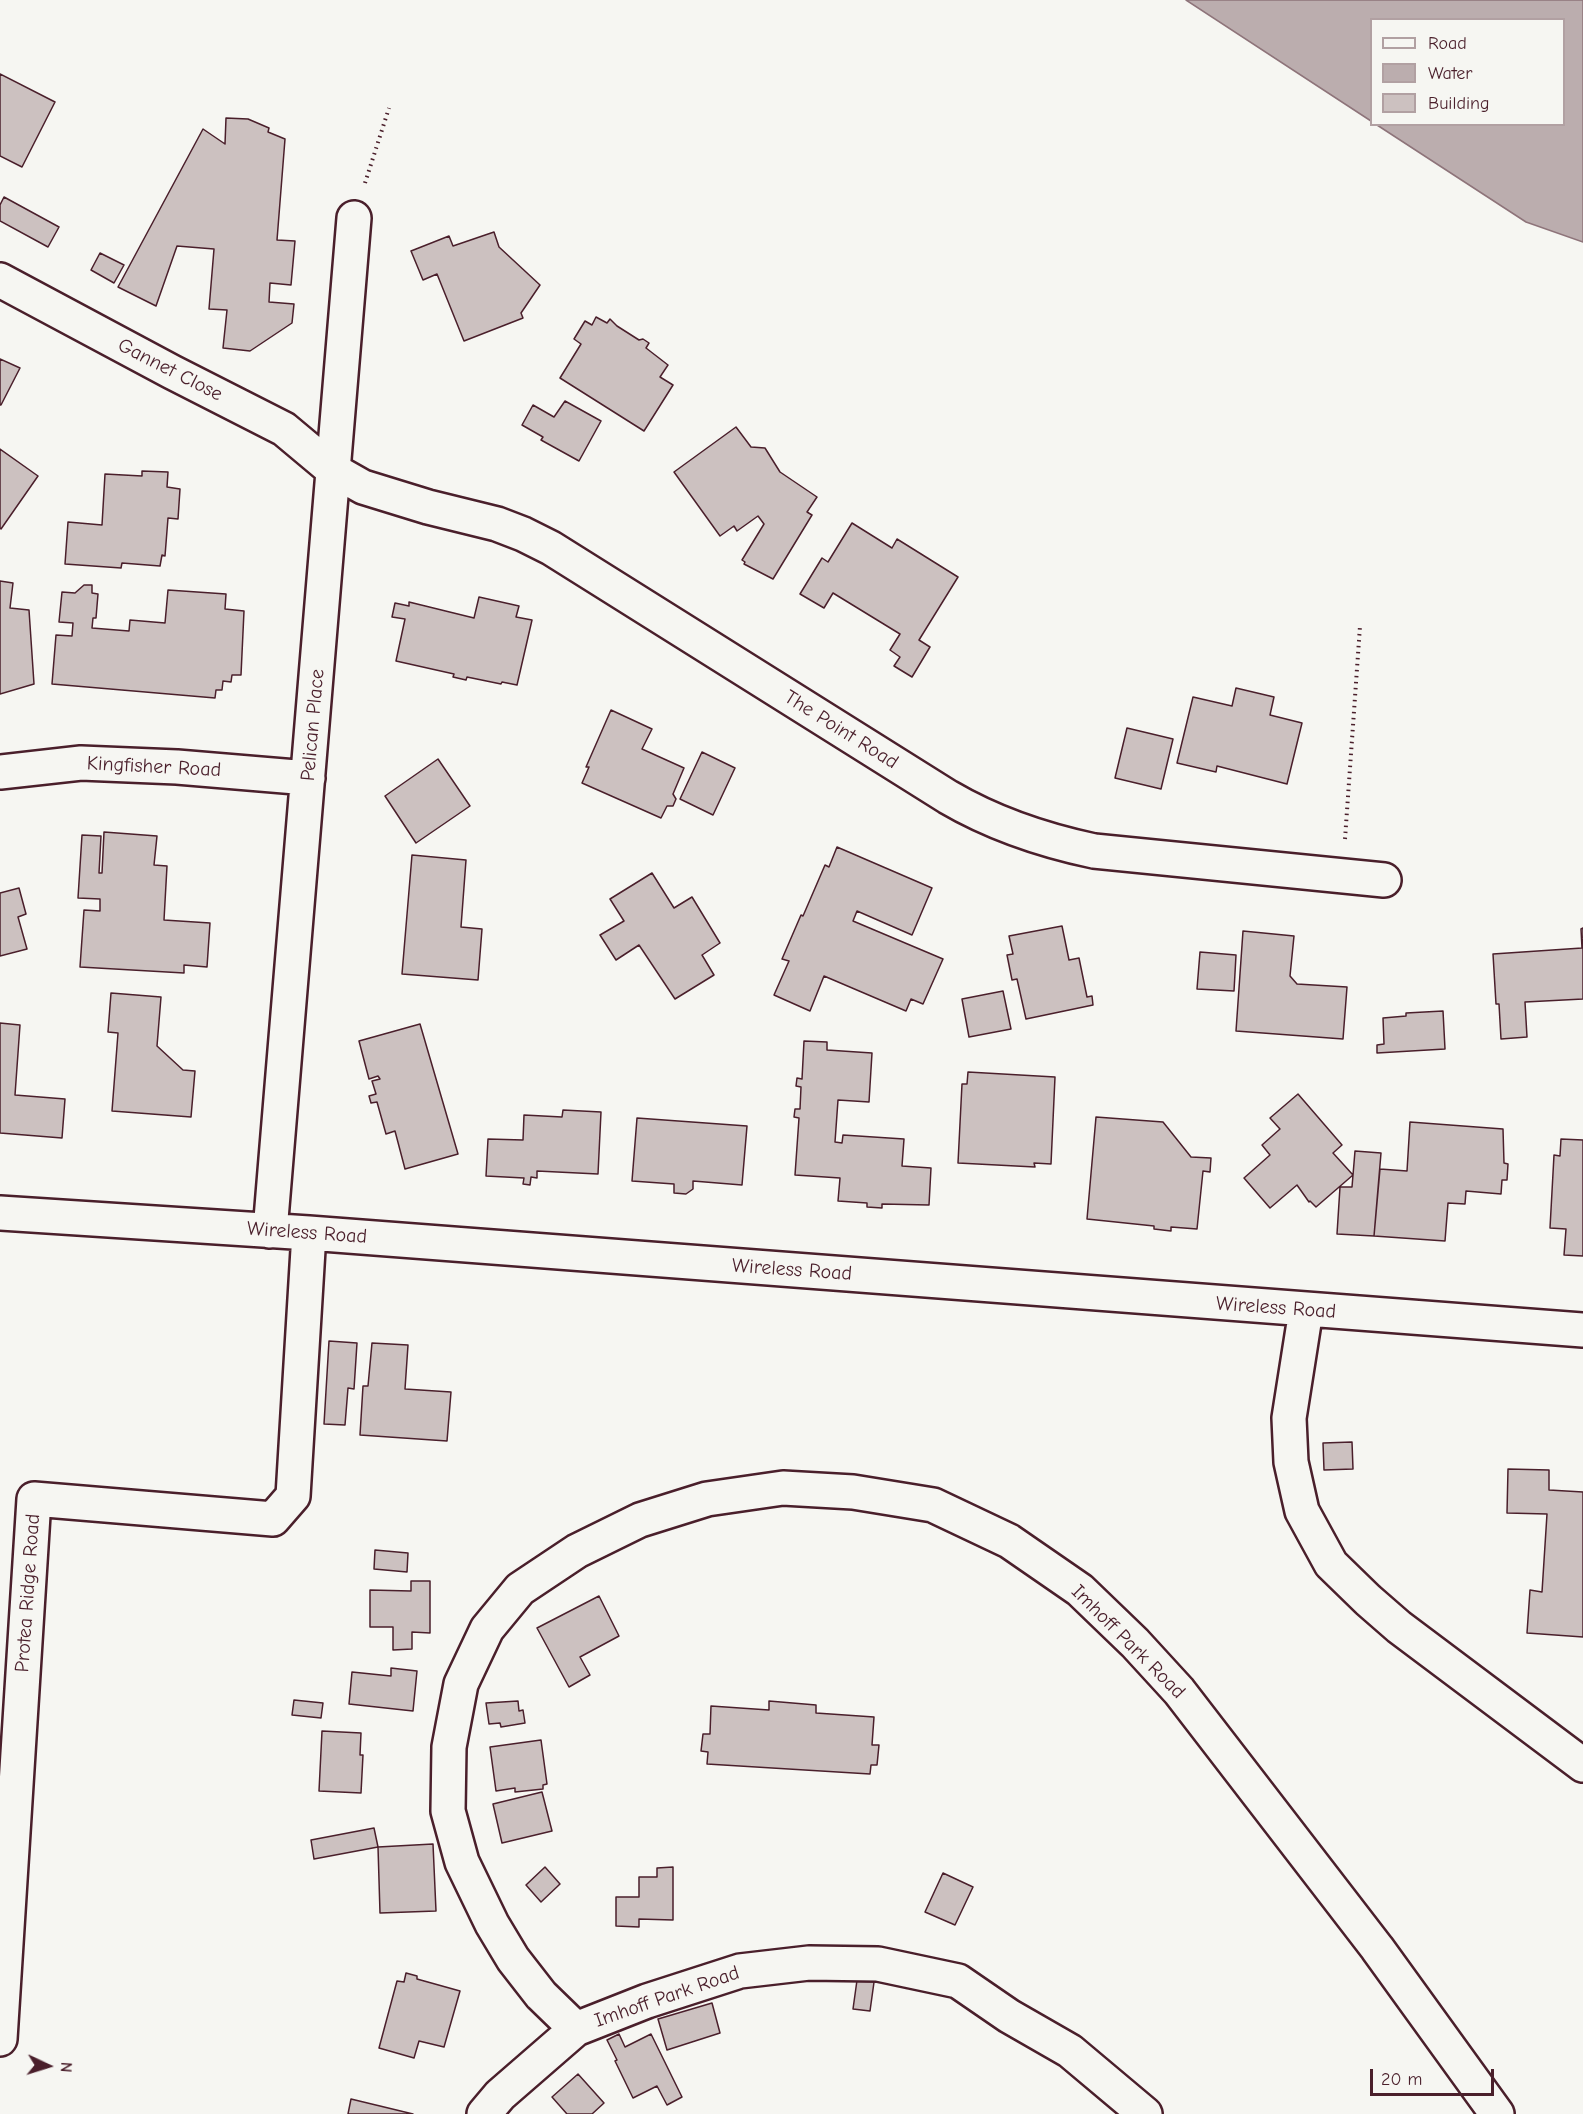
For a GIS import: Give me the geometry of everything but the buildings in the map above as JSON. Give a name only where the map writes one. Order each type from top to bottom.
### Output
[{"type":"street","name":"Pelican Place","points":[[270,1231],[354,219]]},
{"type":"street","name":"Gannet Close","points":[[0,280],[284,429],[333,470]]},
{"type":"street","name":"The Point Road","points":[[333,470],[363,487],[419,505],[497,524],[550,548],[948,797],[1000,824],[1059,844],[1094,851],[1384,880]]},
{"type":"street","name":"Kingfisher Road","points":[[0,772],[81,762],[308,778]]},
{"type":"street","name":"Wireless Road","points":[[0,1213],[309,1233],[1583,1330]]},
{"type":"street","name":"Protea Ridge Road","points":[[0,2039],[34,1499],[273,1519],[293,1496],[309,1233]]},
{"type":"street","points":[[1306,1310],[1289,1418],[1291,1462],[1302,1511],[1331,1564],[1399,1627],[1583,1765]]},
{"type":"street","name":"Imhoff Park Road","points":[[576,2029],[542,1995],[513,1959],[492,1924],[462,1862],[448,1811],[449,1747],[461,1684],[487,1629],[520,1589],[578,1551],[640,1520],[707,1499],[783,1488],[853,1491],[933,1505],[1009,1540],[1080,1590],[1135,1643],[1179,1691],[1377,1948],[1497,2114]]},
{"type":"street","name":"Imhoff Park Road","points":[[484,2114],[500,2095],[576,2029],[646,2001],[740,1971],[808,1963],[879,1964],[958,1981],[1009,2016],[1070,2051],[1145,2114]]},
{"type":"path","points":[[354,219],[388,108]]},
{"type":"path","points":[[1343,876],[1360,626]]},
{"type":"water","points":[[1186,0],[1583,0],[1583,242],[1526,222],[1379,126],[1565,126],[1565,18],[1370,18],[1370,120]]}]
